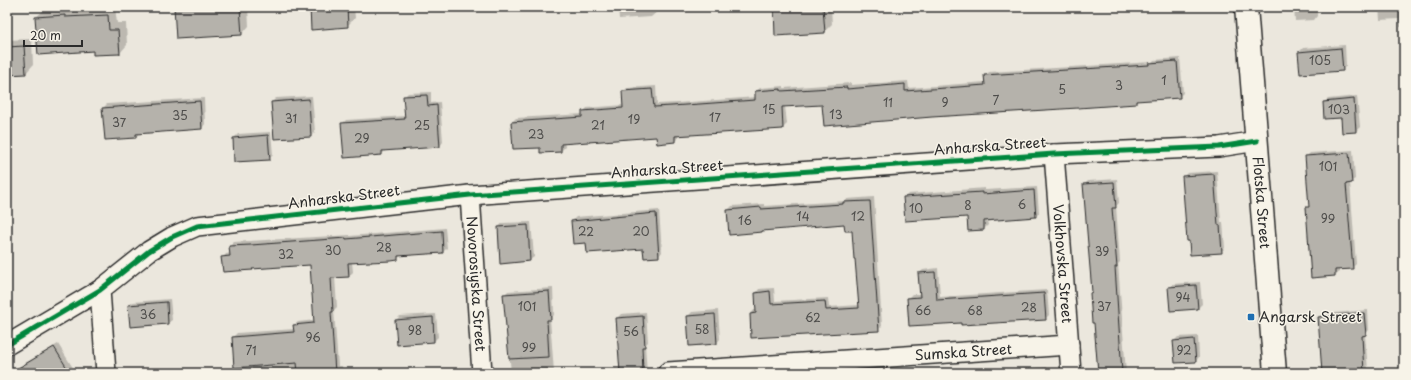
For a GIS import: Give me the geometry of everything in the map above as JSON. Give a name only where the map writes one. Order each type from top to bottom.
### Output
[{"type":"street","name":"Flotska Street","points":[[1246,7],[1275,373]]},
{"type":"street","name":"Anharska Street","points":[[7,345],[100,290],[149,251],[172,237],[197,226],[470,195],[1054,154],[1219,147],[1257,141]]},
{"type":"street","name":"Volkhovska Street","points":[[1054,154],[1071,373]]},
{"type":"street","name":"Novorosiyska Street","points":[[470,195],[482,373]]},
{"type":"street","points":[[100,290],[106,373]]},
{"type":"street","name":"Sumska Street","points":[[668,373],[867,366],[1069,345]]},
{"type":"building","points":[[174,7],[240,7],[242,35],[176,39]]},
{"type":"building","points":[[310,7],[347,7],[348,27],[311,30]]},
{"type":"building","points":[[774,7],[823,7],[825,33],[775,36]]},
{"type":"building","points":[[65,15],[65,17],[108,15],[109,30],[118,30],[120,54],[93,55],[93,51],[38,55],[35,17]]},
{"type":"building","points":[[24,46],[26,74],[7,75],[7,47]]},
{"type":"building","points":[[1341,48],[1343,71],[1300,74],[1298,52]]},
{"type":"building","points":[[1177,61],[1180,98],[1136,101],[1136,104],[932,117],[824,126],[822,105],[782,107],[783,129],[675,136],[675,142],[657,144],[656,137],[561,144],[561,152],[540,153],[540,148],[513,149],[511,122],[582,117],[582,111],[623,108],[622,91],[652,89],[654,107],[755,100],[755,91],[847,87],[847,89],[905,84],[905,91],[985,85],[984,75],[1149,65],[1149,63]]},
{"type":"building","points":[[427,95],[428,106],[437,105],[440,147],[382,151],[382,155],[344,158],[341,123],[405,119],[403,96]]},
{"type":"building","points":[[309,99],[311,137],[274,139],[271,102]]},
{"type":"building","points":[[1354,99],[1356,132],[1342,133],[1341,118],[1324,119],[1323,102]]},
{"type":"building","points":[[200,101],[202,129],[136,134],[136,138],[105,140],[102,108]]},
{"type":"building","points":[[268,135],[270,160],[234,162],[233,138]]},
{"type":"building","points":[[1349,153],[1352,183],[1346,184],[1353,269],[1335,270],[1335,276],[1311,278],[1306,207],[1309,207],[1305,156]]},
{"type":"building","points":[[1214,174],[1222,253],[1190,255],[1189,241],[1187,241],[1182,176]]},
{"type":"building","points":[[1114,182],[1116,208],[1112,208],[1117,267],[1115,267],[1122,373],[1098,373],[1094,323],[1092,323],[1090,293],[1092,292],[1083,184]]},
{"type":"building","points":[[1034,190],[1036,217],[984,221],[984,230],[968,231],[967,217],[905,221],[903,197],[982,192],[982,194]]},
{"type":"building","points":[[870,201],[879,331],[751,338],[750,314],[756,313],[755,293],[770,291],[771,304],[825,301],[826,310],[859,308],[852,231],[845,231],[844,224],[729,235],[727,210],[761,207],[761,209],[843,204],[843,202]]},
{"type":"building","points":[[656,213],[659,257],[644,258],[643,249],[587,253],[586,243],[573,244],[571,221]]},
{"type":"building","points":[[528,225],[530,261],[500,264],[498,227]]},
{"type":"building","points":[[442,231],[443,253],[398,256],[398,260],[391,261],[348,263],[349,277],[331,278],[333,312],[331,312],[335,373],[298,373],[297,363],[234,368],[232,337],[294,332],[293,325],[314,323],[310,265],[223,272],[221,257],[230,256],[229,246],[346,239]]},
{"type":"building","points":[[935,272],[937,300],[1044,293],[1046,320],[961,325],[961,323],[909,326],[907,298],[920,297],[918,273]]},
{"type":"building","points":[[1196,285],[1198,309],[1170,311],[1168,287]]},
{"type":"building","points":[[549,291],[551,320],[547,320],[549,357],[509,359],[503,294]]},
{"type":"building","points":[[167,302],[168,324],[130,327],[128,305]]},
{"type":"building","points":[[1364,313],[1366,335],[1362,336],[1364,373],[1322,373],[1318,317]]},
{"type":"building","points":[[715,314],[717,344],[689,346],[687,316]]},
{"type":"building","points":[[643,316],[645,347],[642,347],[643,373],[620,373],[616,318]]},
{"type":"building","points":[[433,317],[434,342],[397,345],[395,320]]},
{"type":"building","points":[[1194,339],[1196,362],[1175,363],[1173,341]]},
{"type":"building","points":[[54,347],[70,373],[10,373]]},
{"type":"cycle path","points":[[7,345],[100,290],[149,251],[172,237],[197,226],[470,195],[1054,154],[1219,147],[1257,141]]},
{"type":"place","name":"Angarsk Street","points":[[1251,317]]}]
